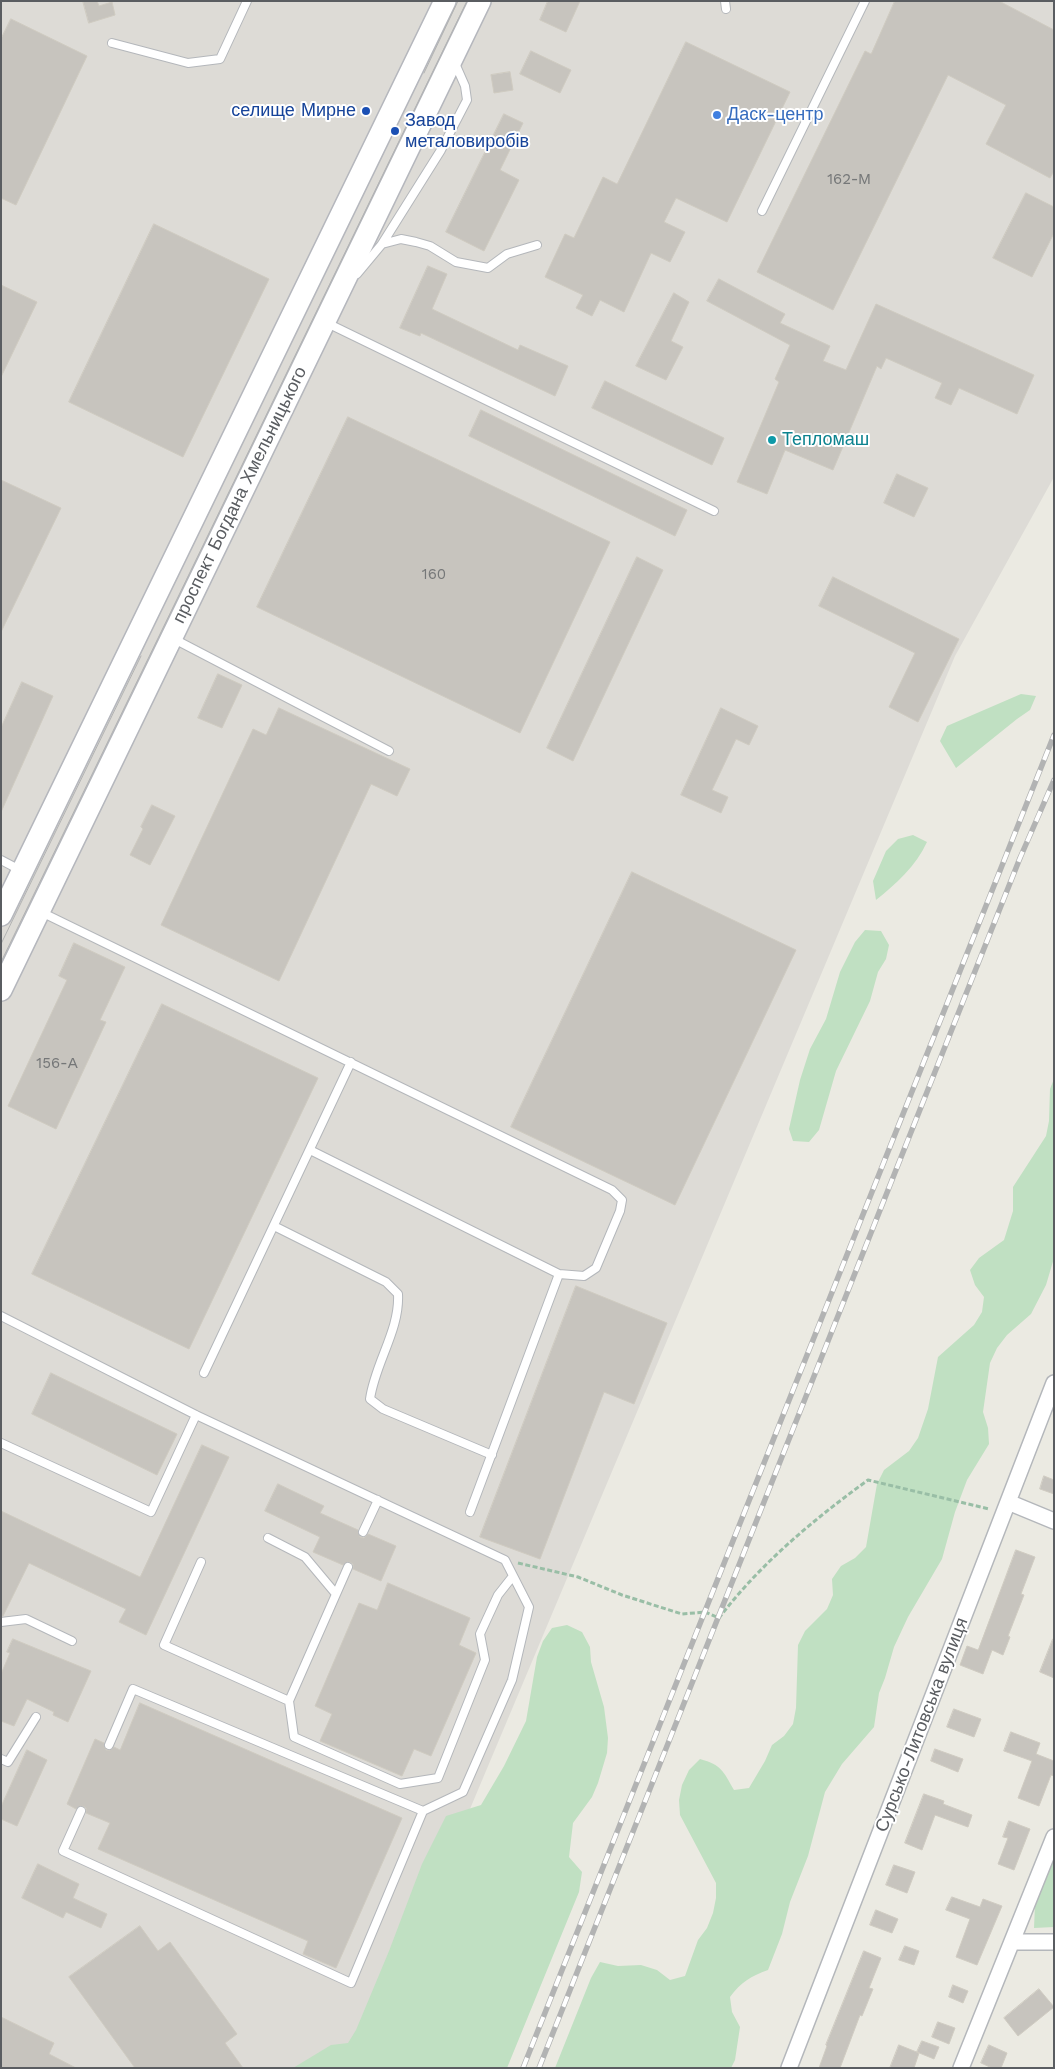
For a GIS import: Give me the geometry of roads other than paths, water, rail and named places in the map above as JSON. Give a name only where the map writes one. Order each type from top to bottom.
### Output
[{"type":"main road","name":"проспект Богдана Хмельницького","points":[[1,915],[445,1]]},
{"type":"main road","name":"проспект Богдана Хмельницького","points":[[1,990],[480,1]]},
{"type":"street","name":"Сурсько-Литовська вулиця","points":[[789,2068],[1054,1383]]},
{"type":"street","points":[[1006,1507],[1054,1521]]},
{"type":"street","points":[[961,2068],[1054,1837]]},
{"type":"street","points":[[1013,1942],[1054,1942]]},
{"type":"lane","points":[[112,43],[188,63],[220,58],[247,1]]},
{"type":"lane","points":[[762,211],[865,1]]},
{"type":"lane","points":[[336,299],[382,244],[441,150],[467,100],[465,86],[453,58]]},
{"type":"lane","points":[[382,244],[401,239],[416,242],[430,246],[456,262],[488,268],[507,254],[538,245]]},
{"type":"lane","points":[[325,322],[714,511]]},
{"type":"lane","points":[[171,638],[389,751]]},
{"type":"lane","points":[[1,860],[22,871]]},
{"type":"lane","points":[[39,911],[612,1190],[622,1200],[620,1211],[596,1268],[584,1276],[558,1274],[310,1150]]},
{"type":"lane","points":[[204,1373],[352,1062]]},
{"type":"lane","points":[[274,1226],[386,1282],[398,1294],[398,1309],[372,1385],[370,1399],[383,1409],[492,1455]]},
{"type":"lane","points":[[470,1512],[558,1274]]},
{"type":"lane","points":[[1,1316],[196,1415],[505,1560],[529,1607],[512,1680],[463,1792],[423,1811],[351,1984],[63,1851],[81,1811]]},
{"type":"lane","points":[[1,1443],[150,1512],[196,1415]]},
{"type":"lane","points":[[364,1532],[378,1500]]},
{"type":"lane","points":[[268,1538],[305,1557],[336,1594]]},
{"type":"lane","points":[[201,1562],[164,1645],[289,1701]]},
{"type":"lane","points":[[348,1567],[289,1701],[294,1737],[400,1784],[438,1778],[485,1660],[480,1634],[498,1595],[513,1576]]},
{"type":"lane","points":[[1,1622],[26,1619],[72,1641]]},
{"type":"lane","points":[[109,1745],[133,1690],[423,1811]]},
{"type":"lane","points":[[1,1759],[8,1762],[36,1716]]},
{"type":"tram line","points":[[424,73],[458,1]]},
{"type":"tram line","points":[[1,962],[467,1]]},
{"type":"tram line","points":[[1,944],[141,656]]},
{"type":"railway","points":[[523,2068],[1054,735]]},
{"type":"railway","points":[[539,2068],[1020,858],[1054,780]]},
{"type":"place","name":"селище Мирне","points":[[366,111]]},
{"type":"place","name":"Даск-центр","points":[[717,115]]},
{"type":"place","name":"Завод металовиробів","points":[[395,131]]},
{"type":"place","name":"Тепломаш","points":[[772,440]]}]
